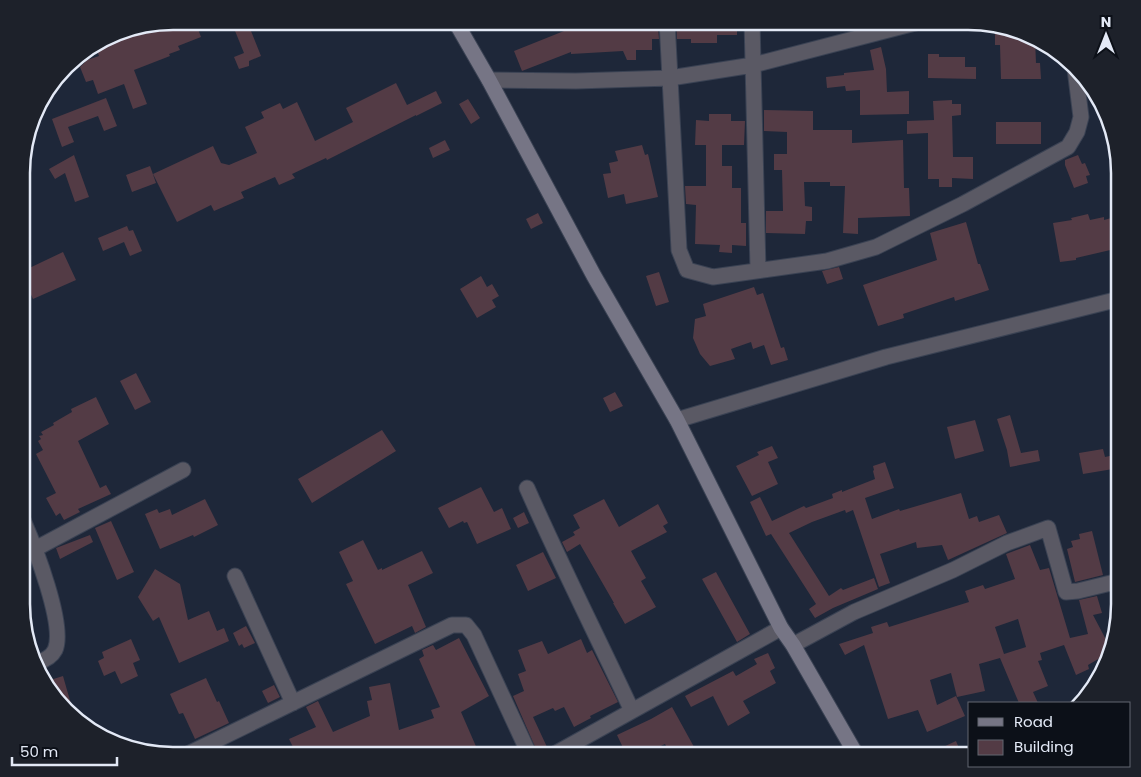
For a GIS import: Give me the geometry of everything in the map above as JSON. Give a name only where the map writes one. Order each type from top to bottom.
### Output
[{"type":"street","points":[[460,30],[594,276],[677,420],[780,628],[793,645],[852,747]]},
{"type":"street","points":[[667,30],[677,179],[679,250],[687,270],[713,277],[827,261],[876,247],[963,204],[1068,147],[1078,132],[1081,116],[1076,81]]},
{"type":"street","points":[[752,30],[758,270]]},
{"type":"street","points":[[489,80],[576,81],[670,78],[753,65],[888,30]]},
{"type":"street","points":[[677,420],[886,357],[1111,301]]},
{"type":"street","points":[[35,549],[183,470]]},
{"type":"street","points":[[527,488],[556,554],[632,711]]},
{"type":"street","points":[[793,645],[854,612],[953,570],[1007,543],[1048,528],[1066,592],[1111,583]]},
{"type":"street","points":[[30,538],[49,591],[58,636],[54,651],[46,660],[42,661]]},
{"type":"street","points":[[235,576],[293,702]]},
{"type":"street","points":[[204,747],[452,625],[466,625],[474,635],[526,747]]},
{"type":"street","points":[[567,747],[780,628]]},
{"type":"building","points":[[198,30],[201,37],[178,46],[180,50],[169,54],[170,56],[134,70],[147,104],[133,109],[124,84],[98,94],[93,80],[86,82],[80,67],[87,60],[99,56],[97,52],[110,45],[136,35],[155,31]]},
{"type":"building","points":[[235,30],[251,30],[261,56],[249,61],[249,66],[239,69],[234,57],[244,53]]},
{"type":"building","points":[[658,30],[659,39],[652,39],[652,50],[636,50],[636,60],[627,60],[623,51],[571,54],[571,52],[522,71],[514,51],[564,31]]},
{"type":"building","points":[[676,30],[737,30],[737,35],[717,35],[717,43],[691,43],[691,39],[677,39]]},
{"type":"building","points":[[995,33],[1035,47],[1036,63],[1040,63],[1041,79],[1001,79],[1000,45],[995,45]]},
{"type":"building","points":[[881,47],[886,69],[887,92],[909,91],[909,114],[860,115],[860,90],[846,91],[845,86],[827,88],[826,77],[874,70],[870,50]]},
{"type":"building","points":[[928,54],[939,54],[939,57],[965,57],[965,67],[976,67],[976,79],[928,78]]},
{"type":"building","points":[[396,83],[407,105],[436,91],[442,103],[327,160],[326,158],[292,174],[295,178],[279,185],[275,177],[241,192],[244,198],[214,211],[211,205],[177,222],[153,174],[213,146],[221,163],[229,165],[257,153],[245,127],[264,118],[261,112],[280,103],[283,109],[297,102],[315,141],[353,122],[346,108]]},
{"type":"building","points":[[106,98],[117,126],[104,131],[98,116],[68,127],[74,142],[62,147],[52,119]]},
{"type":"building","points":[[468,99],[480,118],[471,124],[459,104]]},
{"type":"building","points":[[952,100],[952,104],[961,104],[961,115],[952,116],[953,157],[973,157],[973,179],[952,178],[952,187],[939,187],[939,179],[928,179],[928,133],[907,134],[907,121],[934,120],[933,101]]},
{"type":"building","points":[[764,110],[813,111],[813,130],[852,130],[852,143],[903,140],[904,188],[909,188],[910,216],[858,218],[858,234],[843,233],[845,186],[830,186],[830,182],[804,182],[805,206],[812,207],[812,221],[806,221],[805,234],[766,233],[766,211],[783,211],[782,170],[774,170],[774,154],[787,154],[787,132],[764,131]]},
{"type":"building","points":[[709,114],[731,114],[731,121],[745,121],[744,145],[722,145],[722,166],[732,166],[732,188],[741,188],[741,223],[746,223],[746,246],[732,245],[732,253],[719,252],[720,245],[695,244],[696,205],[686,204],[685,186],[706,186],[706,145],[695,145],[696,120],[709,121]]},
{"type":"building","points":[[996,122],[1041,122],[1041,144],[996,144]]},
{"type":"building","points":[[445,140],[450,150],[433,158],[429,148]]},
{"type":"building","points":[[642,145],[645,155],[648,154],[658,197],[626,204],[624,194],[608,198],[603,174],[611,173],[609,163],[618,161],[615,151]]},
{"type":"building","points":[[74,155],[89,197],[75,202],[65,173],[55,179],[49,169]]},
{"type":"building","points":[[1078,155],[1082,164],[1085,163],[1090,175],[1086,176],[1088,183],[1074,188],[1065,165],[1065,160]]},
{"type":"building","points":[[150,166],[156,183],[132,192],[126,175]]},
{"type":"building","points":[[538,213],[543,223],[531,229],[526,219]]},
{"type":"building","points":[[1088,214],[1090,220],[1104,217],[1104,220],[1111,218],[1111,250],[1076,258],[1076,260],[1060,262],[1053,223],[1072,220],[1071,218]]},
{"type":"building","points":[[966,222],[978,264],[980,264],[989,290],[955,301],[954,297],[903,314],[904,318],[878,326],[863,285],[937,260],[930,233]]},
{"type":"building","points":[[127,226],[129,231],[133,230],[142,251],[130,256],[124,242],[103,251],[98,238]]},
{"type":"building","points":[[63,252],[76,280],[33,299],[30,292],[30,268]]},
{"type":"building","points":[[839,267],[843,279],[827,284],[822,271]]},
{"type":"building","points":[[659,272],[669,302],[656,306],[646,276]]},
{"type":"building","points":[[481,276],[487,287],[492,284],[499,296],[492,300],[496,307],[477,318],[460,289]]},
{"type":"building","points":[[754,287],[757,295],[763,293],[781,348],[784,347],[788,360],[771,365],[764,345],[753,349],[751,342],[731,349],[735,359],[710,366],[700,354],[693,338],[695,319],[706,316],[703,304]]},
{"type":"building","points":[[136,373],[151,402],[135,410],[120,381]]},
{"type":"building","points":[[615,392],[623,406],[610,412],[603,398]]},
{"type":"building","points":[[96,397],[109,424],[78,441],[100,488],[106,485],[111,494],[78,509],[80,512],[64,520],[60,513],[56,516],[46,498],[56,493],[36,454],[43,450],[38,441],[41,439],[39,436],[43,435],[41,432],[54,425],[53,423],[72,412],[71,409]]},
{"type":"building","points":[[1010,415],[1021,453],[1038,450],[1040,461],[1010,467],[1007,450],[997,419]]},
{"type":"building","points":[[975,420],[984,451],[955,459],[947,427]]},
{"type":"building","points":[[382,430],[396,451],[312,503],[298,479]]},
{"type":"building","points":[[772,446],[778,458],[768,462],[778,484],[752,496],[736,466],[759,455],[757,452]]},
{"type":"building","points":[[1103,449],[1105,457],[1111,456],[1111,469],[1083,474],[1079,453]]},
{"type":"building","points":[[885,462],[894,488],[865,498],[872,519],[899,509],[900,511],[961,493],[969,519],[977,516],[979,522],[999,515],[1007,533],[948,560],[942,545],[917,548],[916,542],[880,554],[890,583],[879,587],[853,510],[846,513],[845,510],[812,522],[789,533],[829,596],[841,588],[843,590],[874,578],[878,589],[833,608],[815,618],[809,609],[816,604],[771,534],[766,536],[750,502],[760,497],[772,521],[804,506],[806,508],[833,498],[832,494],[875,479],[873,466]]},
{"type":"building","points":[[481,487],[494,512],[502,508],[511,529],[477,544],[467,522],[464,523],[463,521],[449,528],[438,508]]},
{"type":"building","points":[[205,499],[218,525],[194,537],[193,535],[160,549],[145,514],[157,509],[159,513],[170,509],[172,515]]},
{"type":"building","points":[[604,499],[619,527],[658,504],[668,523],[663,526],[667,532],[631,551],[646,578],[641,581],[656,607],[625,624],[580,544],[567,552],[562,542],[575,535],[573,532],[580,528],[573,515]]},
{"type":"building","points":[[524,512],[529,523],[518,528],[513,518]]},
{"type":"building","points":[[111,521],[134,572],[117,580],[95,528]]},
{"type":"building","points":[[1092,531],[1103,575],[1075,582],[1067,549],[1073,547],[1071,541],[1080,539],[1079,534]]},
{"type":"building","points":[[90,535],[93,542],[60,559],[56,548]]},
{"type":"building","points":[[363,540],[378,570],[382,568],[382,570],[422,551],[433,573],[408,585],[426,627],[415,633],[412,626],[375,644],[346,584],[353,581],[339,552]]},
{"type":"building","points":[[1030,545],[1040,570],[1049,568],[1070,638],[1088,634],[1079,600],[1097,596],[1102,613],[1093,615],[1106,639],[1100,658],[1088,665],[1089,669],[1076,675],[1064,645],[1040,653],[1042,660],[1038,661],[1048,686],[1033,692],[1038,702],[1019,702],[1000,658],[979,664],[985,691],[957,697],[951,673],[930,680],[937,705],[956,696],[965,716],[927,732],[918,710],[888,719],[864,645],[845,655],[839,644],[873,633],[871,627],[887,622],[889,627],[969,602],[965,591],[983,585],[985,589],[1015,579],[1006,554]],"holes":[[[1018,619],[1026,647],[1004,654],[995,627]]]},
{"type":"building","points":[[543,552],[556,578],[528,591],[516,565]]},
{"type":"building","points":[[155,569],[180,584],[188,620],[209,611],[217,631],[224,628],[229,641],[179,663],[159,617],[153,621],[138,597]]},
{"type":"building","points":[[716,572],[750,634],[737,642],[702,579]]},
{"type":"building","points":[[246,626],[255,643],[244,648],[242,644],[239,646],[233,633]]},
{"type":"building","points":[[459,638],[489,696],[461,712],[476,747],[293,747],[289,739],[316,727],[306,707],[318,701],[333,732],[370,716],[367,701],[372,700],[369,687],[390,683],[399,730],[434,718],[431,710],[440,707],[419,659],[424,656],[422,650],[433,645],[436,650]]},
{"type":"building","points":[[131,639],[140,660],[133,663],[138,676],[121,684],[115,671],[104,676],[98,661],[104,658],[102,652]]},
{"type":"building","points":[[581,639],[587,653],[592,650],[618,702],[590,716],[591,718],[574,727],[564,707],[555,711],[553,708],[533,717],[547,747],[535,747],[513,696],[524,691],[518,674],[526,671],[518,650],[542,641],[548,654]]},
{"type":"building","points":[[768,653],[775,668],[770,671],[776,683],[743,701],[750,713],[728,726],[713,696],[691,707],[685,696],[733,671],[736,676],[757,664],[754,659]]},
{"type":"building","points":[[63,676],[71,704],[54,683],[52,680]]},
{"type":"building","points":[[206,678],[229,723],[195,739],[183,713],[179,714],[170,694]]},
{"type":"building","points":[[274,685],[280,697],[268,703],[262,691]]},
{"type":"building","points":[[672,707],[694,747],[666,747],[665,744],[658,747],[623,747],[617,735]]},
{"type":"building","points":[[956,741],[958,747],[943,747]]}]
